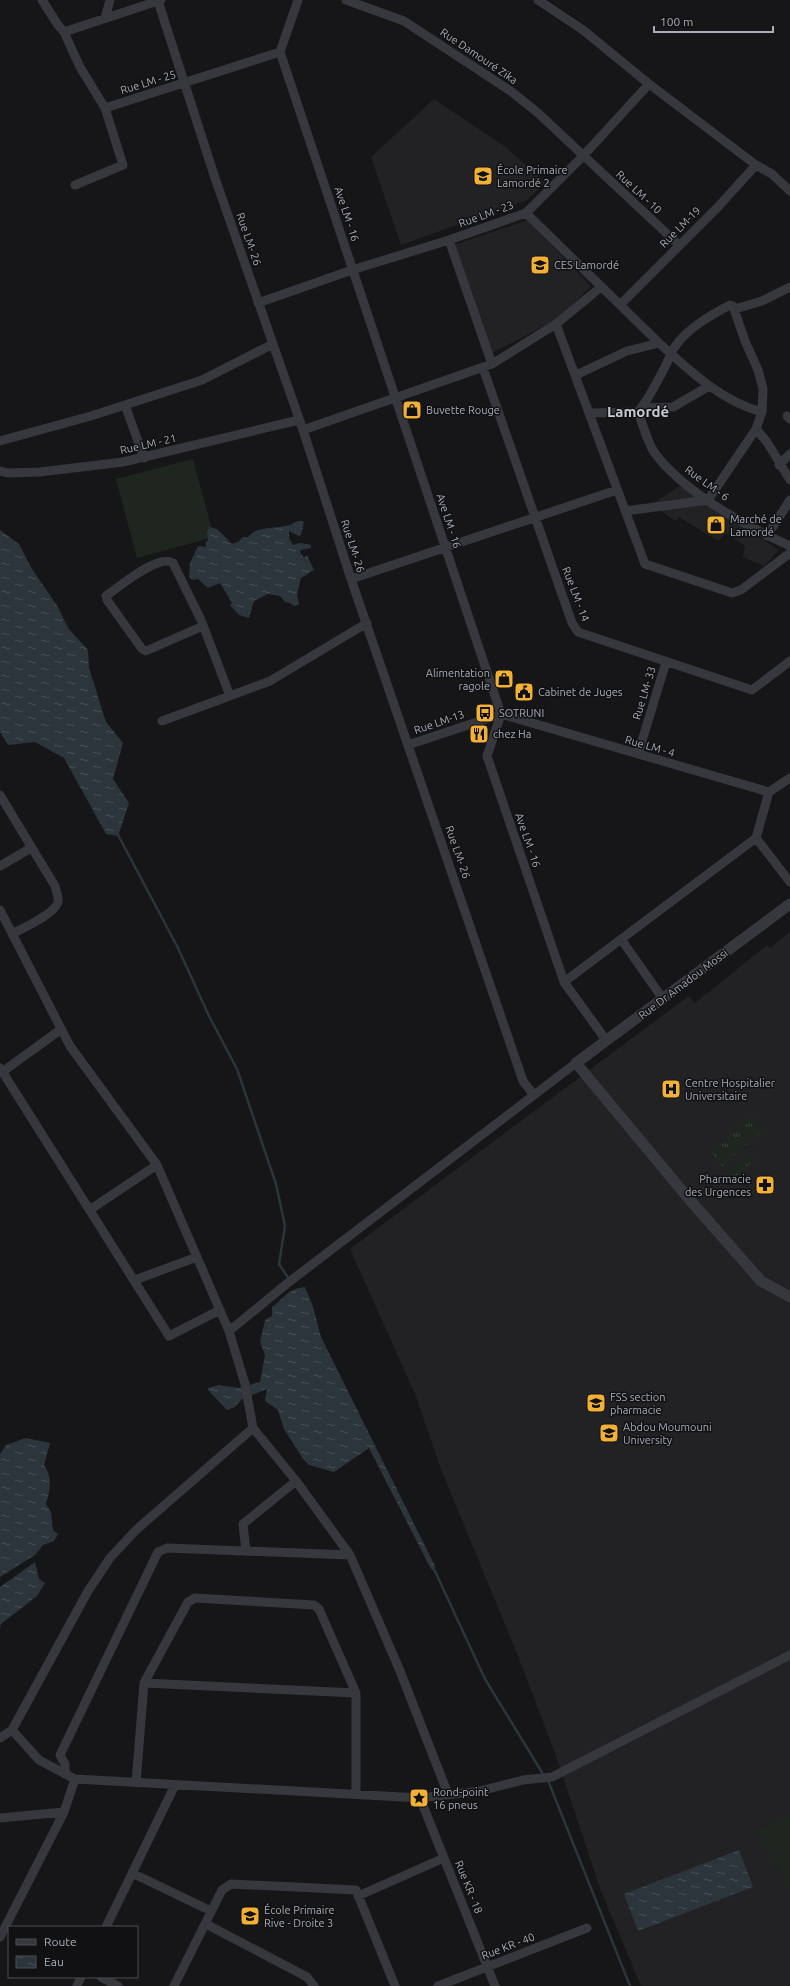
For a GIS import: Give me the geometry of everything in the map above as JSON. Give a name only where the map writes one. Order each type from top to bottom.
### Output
[{"type":"street","points":[[42,0],[64,32],[80,67],[105,108],[123,165],[75,185]]},
{"type":"street","points":[[105,18],[110,0]]},
{"type":"street","points":[[280,52],[298,0]]},
{"type":"street","name":"Rue Damouré Zika","points":[[346,0],[404,21],[468,62],[538,113],[583,156]]},
{"type":"street","points":[[538,0],[584,30],[650,84],[756,165],[772,174],[790,191]]},
{"type":"street","points":[[64,32],[160,1]]},
{"type":"street","name":"Rue LM- 26","points":[[160,1],[184,83],[258,303],[303,430],[351,579],[523,1081],[533,1094]]},
{"type":"street","name":"Rue LM - 25","points":[[105,108],[280,52]]},
{"type":"street","name":"Ave LM - 16","points":[[280,52],[501,714],[487,756],[564,982],[606,1040]]},
{"type":"street","name":"Rue LM - 23","points":[[258,303],[352,270],[449,240],[526,213],[583,156],[650,84]]},
{"type":"street","name":"Rue LM - 10","points":[[583,156],[679,245]]},
{"type":"street","name":"Rue LM-19","points":[[620,305],[756,165]]},
{"type":"street","points":[[526,213],[671,354],[709,386],[741,406],[762,412]]},
{"type":"street","points":[[449,240],[492,364]]},
{"type":"street","points":[[303,430],[396,399],[492,364],[556,324],[602,287]]},
{"type":"street","points":[[735,309],[762,301],[790,287]]},
{"type":"street","points":[[625,511],[708,500],[756,429],[762,412],[763,389],[758,370],[733,306],[730,305],[699,324],[676,345],[639,410]]},
{"type":"street","points":[[556,324],[591,413],[617,490],[645,564],[732,593],[741,590],[790,553]]},
{"type":"street","points":[[576,375],[627,351],[659,343]]},
{"type":"street","points":[[0,441],[125,405],[202,380],[273,344]]},
{"type":"street","name":"Rue LM - 14","points":[[483,368],[572,623],[578,632],[752,690],[790,661]]},
{"type":"street","points":[[591,413],[673,407],[709,386]]},
{"type":"street","points":[[125,405],[144,458]]},
{"type":"street","name":"Rue LM - 6","points":[[639,410],[654,451],[682,481],[708,500],[767,536],[790,546]]},
{"type":"street","name":"Rue LM - 21","points":[[0,471],[8,473],[61,470],[123,462],[299,420]]},
{"type":"street","points":[[756,429],[767,442],[779,465],[790,480]]},
{"type":"street","points":[[779,465],[790,454]]},
{"type":"street","points":[[351,579],[617,490]]},
{"type":"street","points":[[767,536],[790,500]]},
{"type":"street","points":[[203,626],[146,651],[142,649],[107,600],[106,596],[146,568],[169,560],[175,566],[203,626],[230,696]]},
{"type":"street","points":[[162,721],[279,677],[367,623]]},
{"type":"street","name":"Rue LM- 33","points":[[638,754],[666,662]]},
{"type":"street","name":"Rue LM-13","points":[[408,746],[501,714]]},
{"type":"street","name":"Rue LM - 4","points":[[501,714],[769,792]]},
{"type":"street","points":[[564,982],[756,838],[769,792],[790,778]]},
{"type":"street","points":[[0,795],[55,886],[58,902],[56,906],[45,915],[12,934]]},
{"type":"street","points":[[756,838],[790,882]]},
{"type":"street","points":[[0,866],[31,848]]},
{"type":"street","name":"Rue Dr Amadou Mossi","points":[[576,1063],[790,904]]},
{"type":"street","points":[[0,910],[60,1030],[70,1046],[157,1165],[229,1331],[245,1384],[253,1428],[296,1481],[350,1555],[400,1672],[448,1794]]},
{"type":"street","points":[[621,939],[664,999]]},
{"type":"street","points":[[60,1030],[1,1070],[91,1209],[169,1336],[220,1310]]},
{"type":"street","points":[[229,1331],[292,1279],[533,1094],[576,1063],[689,1199],[761,1281],[790,1297]]},
{"type":"street","points":[[91,1209],[157,1165]]},
{"type":"street","points":[[135,1280],[197,1257]]},
{"type":"street","points":[[0,1738],[12,1730],[88,1591],[110,1558],[136,1530],[253,1428]]},
{"type":"street","points":[[246,1551],[243,1524],[296,1481]]},
{"type":"street","points":[[65,1774],[64,1764],[60,1755],[158,1552],[167,1548],[350,1555]]},
{"type":"street","points":[[136,1783],[144,1683],[188,1602],[195,1598],[317,1607],[356,1693],[356,1793]]},
{"type":"street","points":[[12,1730],[39,1760],[75,1779],[356,1793],[420,1798],[480,1791],[534,1778],[552,1777],[790,1655]]},
{"type":"street","points":[[144,1683],[356,1693]]},
{"type":"street","points":[[0,1937],[64,1812],[75,1779]]},
{"type":"street","points":[[106,1926],[175,1785]]},
{"type":"street","name":"Rue KR - 18","points":[[420,1798],[495,1986]]},
{"type":"street","points":[[0,1818],[64,1812]]},
{"type":"street","points":[[358,1896],[444,1858]]},
{"type":"street","points":[[132,1873],[211,1911]]},
{"type":"street","points":[[174,1986],[222,1890],[231,1884],[356,1890],[395,1986]]},
{"type":"street","points":[[206,1924],[307,1977],[314,1986]]},
{"type":"street","name":"Rue KR - 40","points":[[438,1986],[587,1928]]},
{"type":"street","points":[[103,1978],[118,1986]]},
{"type":"shaded area","points":[[434,99],[507,148],[545,183],[527,200],[401,245],[371,157]]},
{"type":"shaded area","points":[[528,220],[591,286],[558,319],[490,354],[451,246]]},
{"type":"shaded area","name":"Marché de Lamordé","points":[[680,486],[779,550],[764,566],[743,557],[745,546],[726,533],[718,541],[679,517],[678,520],[674,520],[659,509],[655,502]]},
{"type":"shaded area","name":"Abdou Moumouni University","points":[[790,932],[790,1986],[641,1986],[601,1891],[556,1756],[516,1651],[442,1472],[415,1394],[350,1249],[689,996],[695,1003],[767,945],[770,948]]},
{"type":"green space","points":[[193,459],[214,537],[137,558],[116,479]]},
{"type":"green space","points":[[751,1116],[763,1131],[724,1164],[724,1168],[711,1152]]},
{"type":"green space","points":[[751,1154],[756,1160],[732,1179],[730,1172]]},
{"type":"green space","points":[[790,1817],[790,1889],[757,1830]]},
{"type":"water","points":[[298,521],[304,521],[301,535],[299,536],[289,531],[289,538],[293,545],[300,543],[311,545],[311,548],[301,550],[300,552],[304,558],[307,555],[314,570],[301,578],[297,595],[299,604],[294,606],[285,602],[280,596],[268,594],[254,601],[249,618],[239,615],[230,605],[232,603],[220,583],[208,588],[198,579],[193,580],[189,577],[190,563],[198,546],[206,547],[206,541],[208,541],[207,532],[209,527],[217,529],[232,544],[238,542],[243,537],[248,537],[258,530],[285,526]]},
{"type":"water","points":[[0,530],[19,544],[32,569],[58,607],[68,628],[88,650],[89,668],[106,722],[123,743],[113,779],[129,803],[118,836],[106,834],[64,758],[35,742],[8,745],[0,732]]},
{"type":"water","points":[[305,1287],[313,1307],[321,1337],[435,1566],[435,1572],[431,1569],[369,1448],[334,1472],[309,1465],[303,1459],[284,1429],[278,1410],[265,1401],[267,1389],[242,1399],[235,1407],[227,1410],[208,1390],[208,1388],[219,1385],[239,1388],[260,1382],[265,1355],[260,1342],[265,1320],[272,1316],[272,1307],[287,1294],[299,1288]]},
{"type":"water","points":[[26,1438],[50,1443],[44,1465],[50,1479],[46,1504],[51,1512],[53,1530],[58,1534],[54,1541],[43,1545],[35,1555],[0,1577],[0,1454],[6,1445]]},
{"type":"water","points":[[35,1562],[39,1579],[45,1583],[37,1596],[1,1624],[0,1629],[0,1587]]},
{"type":"water","points":[[739,1850],[753,1887],[638,1931],[624,1894]]},
{"type":"waterway","points":[[117,833],[178,948],[209,1016],[237,1069],[276,1184],[285,1226],[279,1264],[289,1279]]},
{"type":"waterway","points":[[434,1569],[485,1679],[543,1774]]},
{"type":"waterway","points":[[549,1783],[630,1986]]},
{"type":"place","name":"École Primaire Lamordé 2","points":[[483,176]]},
{"type":"place","name":"CES Lamordé","points":[[540,265]]},
{"type":"place","name":"Buvette Rouge","points":[[412,410]]},
{"type":"place","name":"Marché de Lamordé","points":[[716,525]]},
{"type":"place","name":"Alimentation ragole","points":[[504,679]]},
{"type":"place","name":"Cabinet de Juges","points":[[524,692]]},
{"type":"place","name":"SOTRUNI","points":[[485,713]]},
{"type":"place","name":"chez Ha","points":[[479,734]]},
{"type":"place","name":"Centre Hospitalier Universitaire","points":[[671,1089]]},
{"type":"place","name":"Pharmacie des Urgences","points":[[765,1185]]},
{"type":"place","name":"FSS section pharmacie","points":[[596,1403]]},
{"type":"place","name":"Abdou Moumouni University","points":[[609,1433]]},
{"type":"place","name":"Rond-point 16 pneus","points":[[419,1798]]},
{"type":"place","name":"École Primaire Rive - Droite 3","points":[[250,1916]]},
{"type":"district","name":"Lamordé","points":[[638,412]]}]
